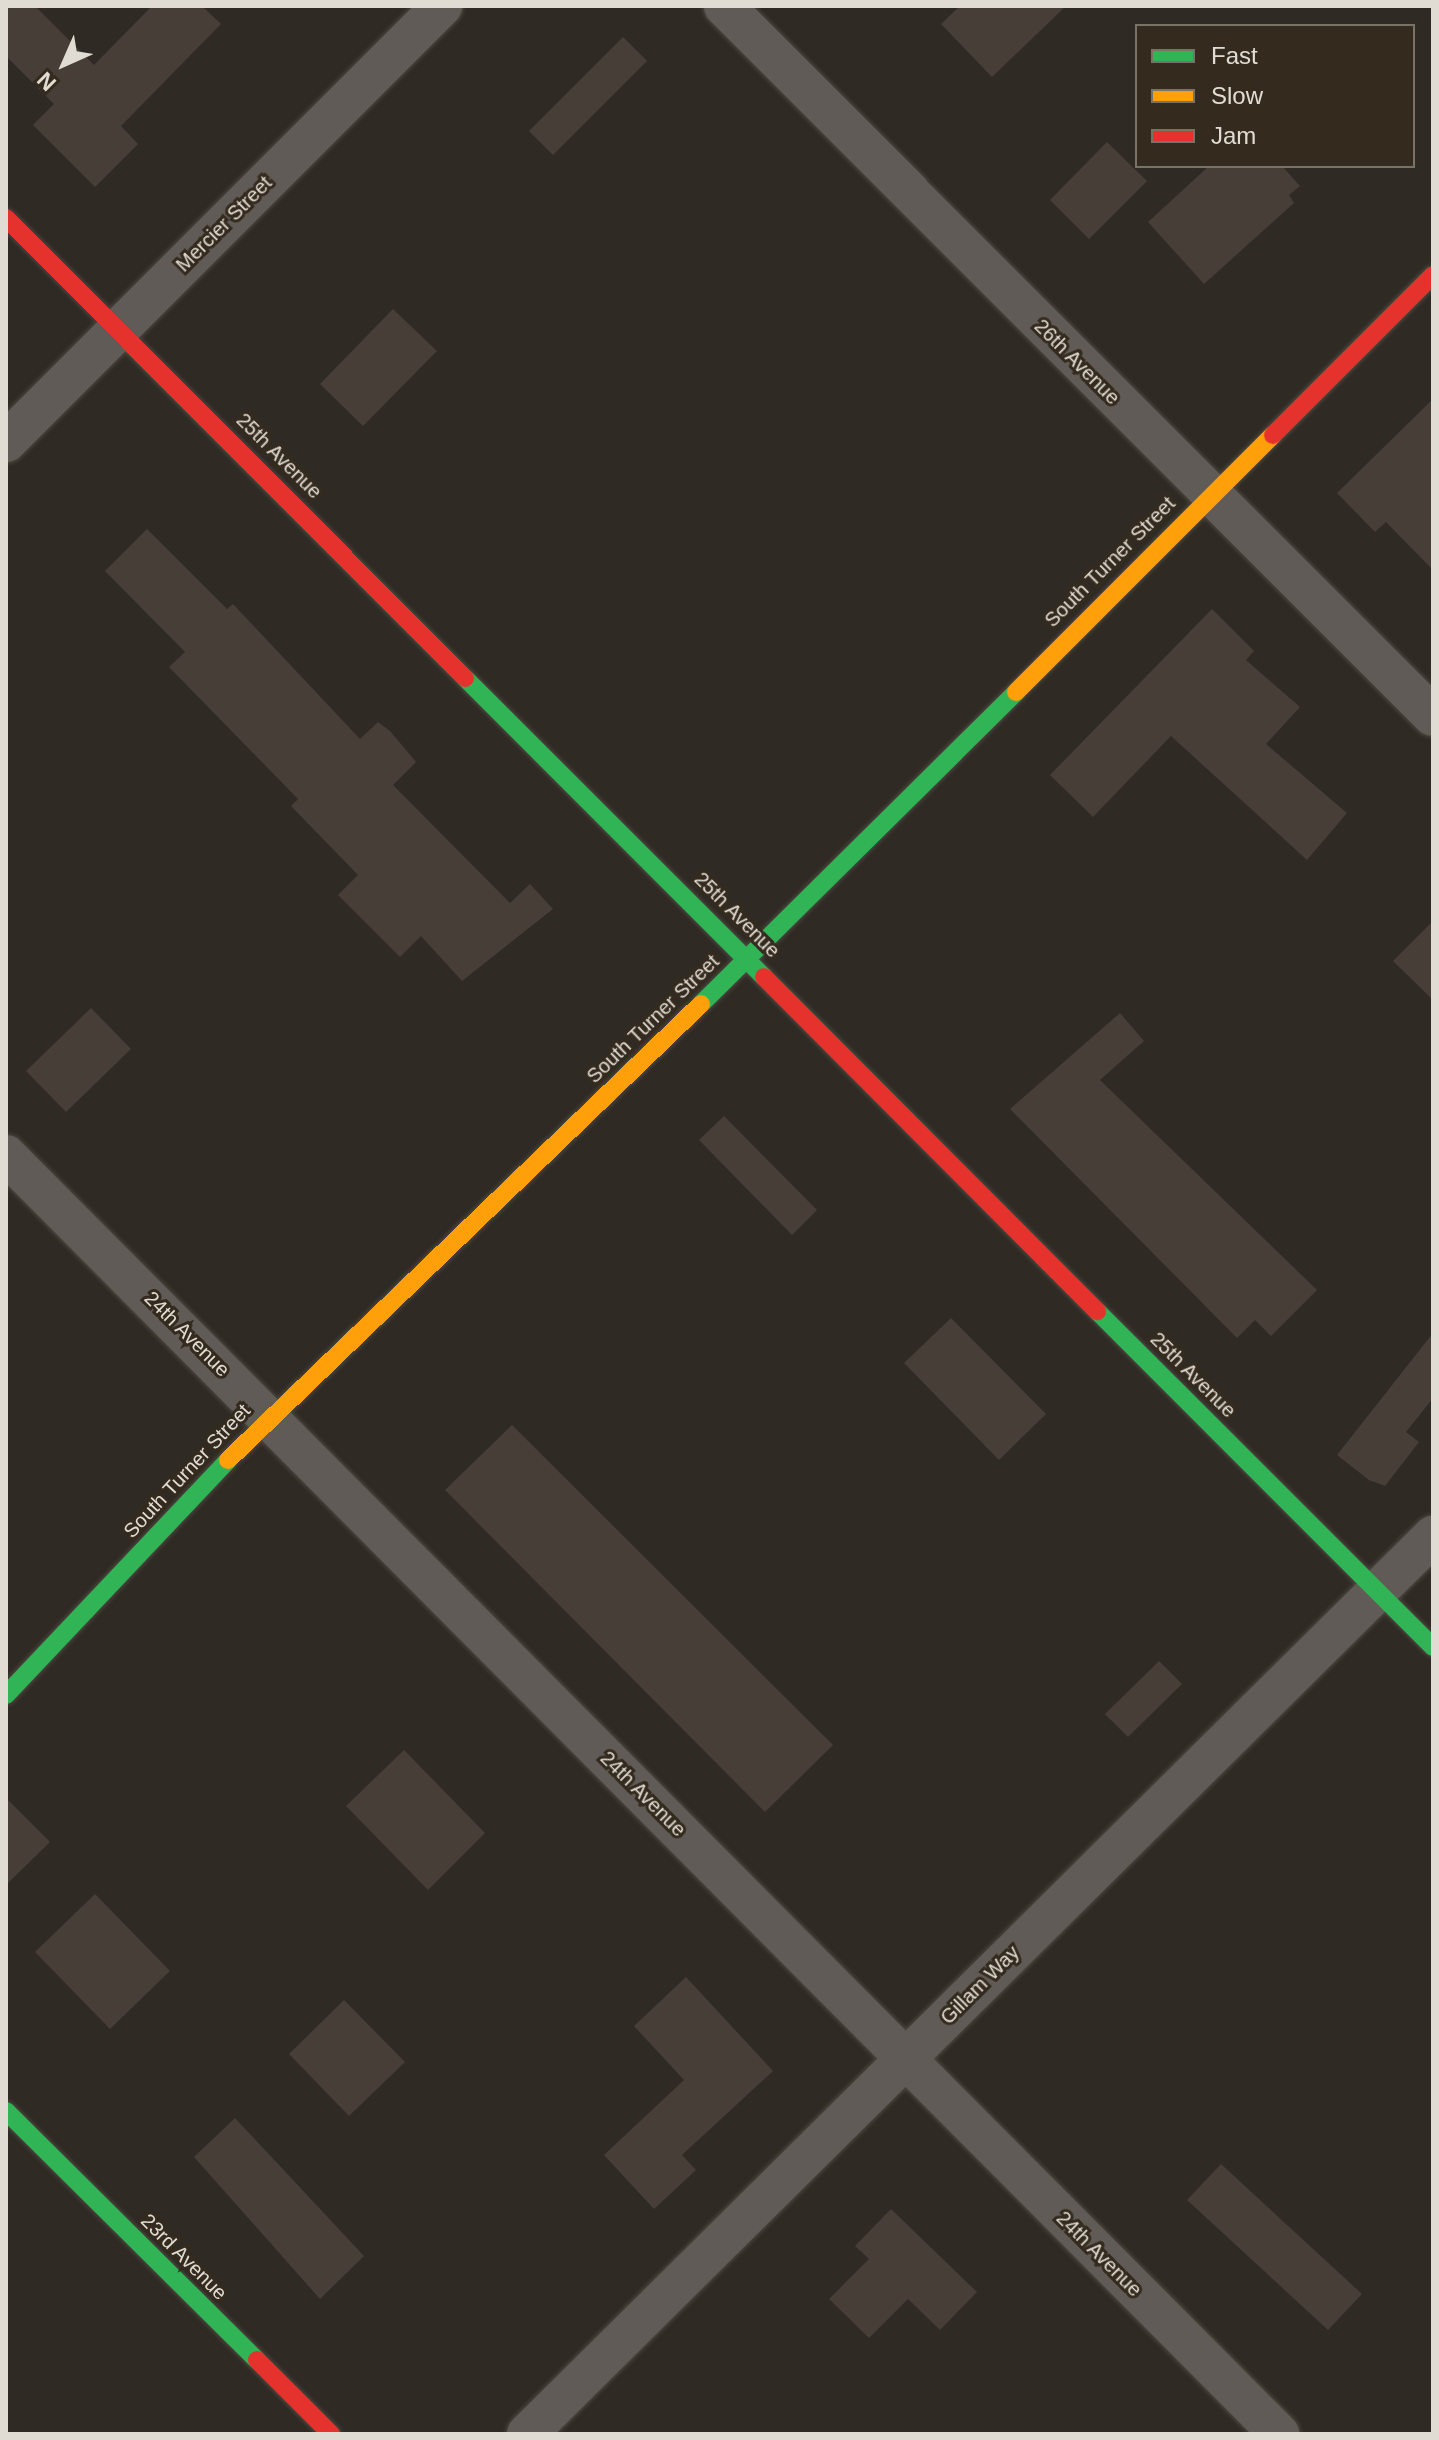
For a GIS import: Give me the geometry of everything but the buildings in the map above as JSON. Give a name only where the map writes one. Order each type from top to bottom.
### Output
[{"type":"street","name":"Mercier Street","points":[[6,442],[442,6]]},
{"type":"street","name":"26th Avenue","points":[[724,6],[1433,716]]},
{"type":"street","name":"25th Avenue","points":[[6,218],[120,328],[1433,1647]]},
{"type":"street","name":"South Turner Street","points":[[6,1695],[270,1416],[749,958],[1208,494],[1433,275]]},
{"type":"street","name":"24th Avenue","points":[[6,1155],[270,1416],[1279,2434]]},
{"type":"street","name":"Gillam Way","points":[[527,2434],[1433,1536]]},
{"type":"street","name":"23rd Avenue","points":[[6,2111],[331,2434]]},
{"type":"traffic: fast","points":[[465,678],[764,977]]},
{"type":"traffic: fast","points":[[701,1004],[1016,692]]},
{"type":"traffic: fast","points":[[1097,1311],[1433,1647]]},
{"type":"traffic: fast","points":[[6,1695],[228,1460]]},
{"type":"traffic: fast","points":[[6,2111],[257,2360]]},
{"type":"traffic: slow","points":[[1016,692],[1273,435]]},
{"type":"traffic: slow","points":[[228,1460],[701,1004]]},
{"type":"traffic: jam","points":[[6,218],[465,678]]},
{"type":"traffic: jam","points":[[1273,435],[1433,275]]},
{"type":"traffic: jam","points":[[764,977],[1097,1311]]},
{"type":"traffic: jam","points":[[257,2360],[331,2434]]}]
